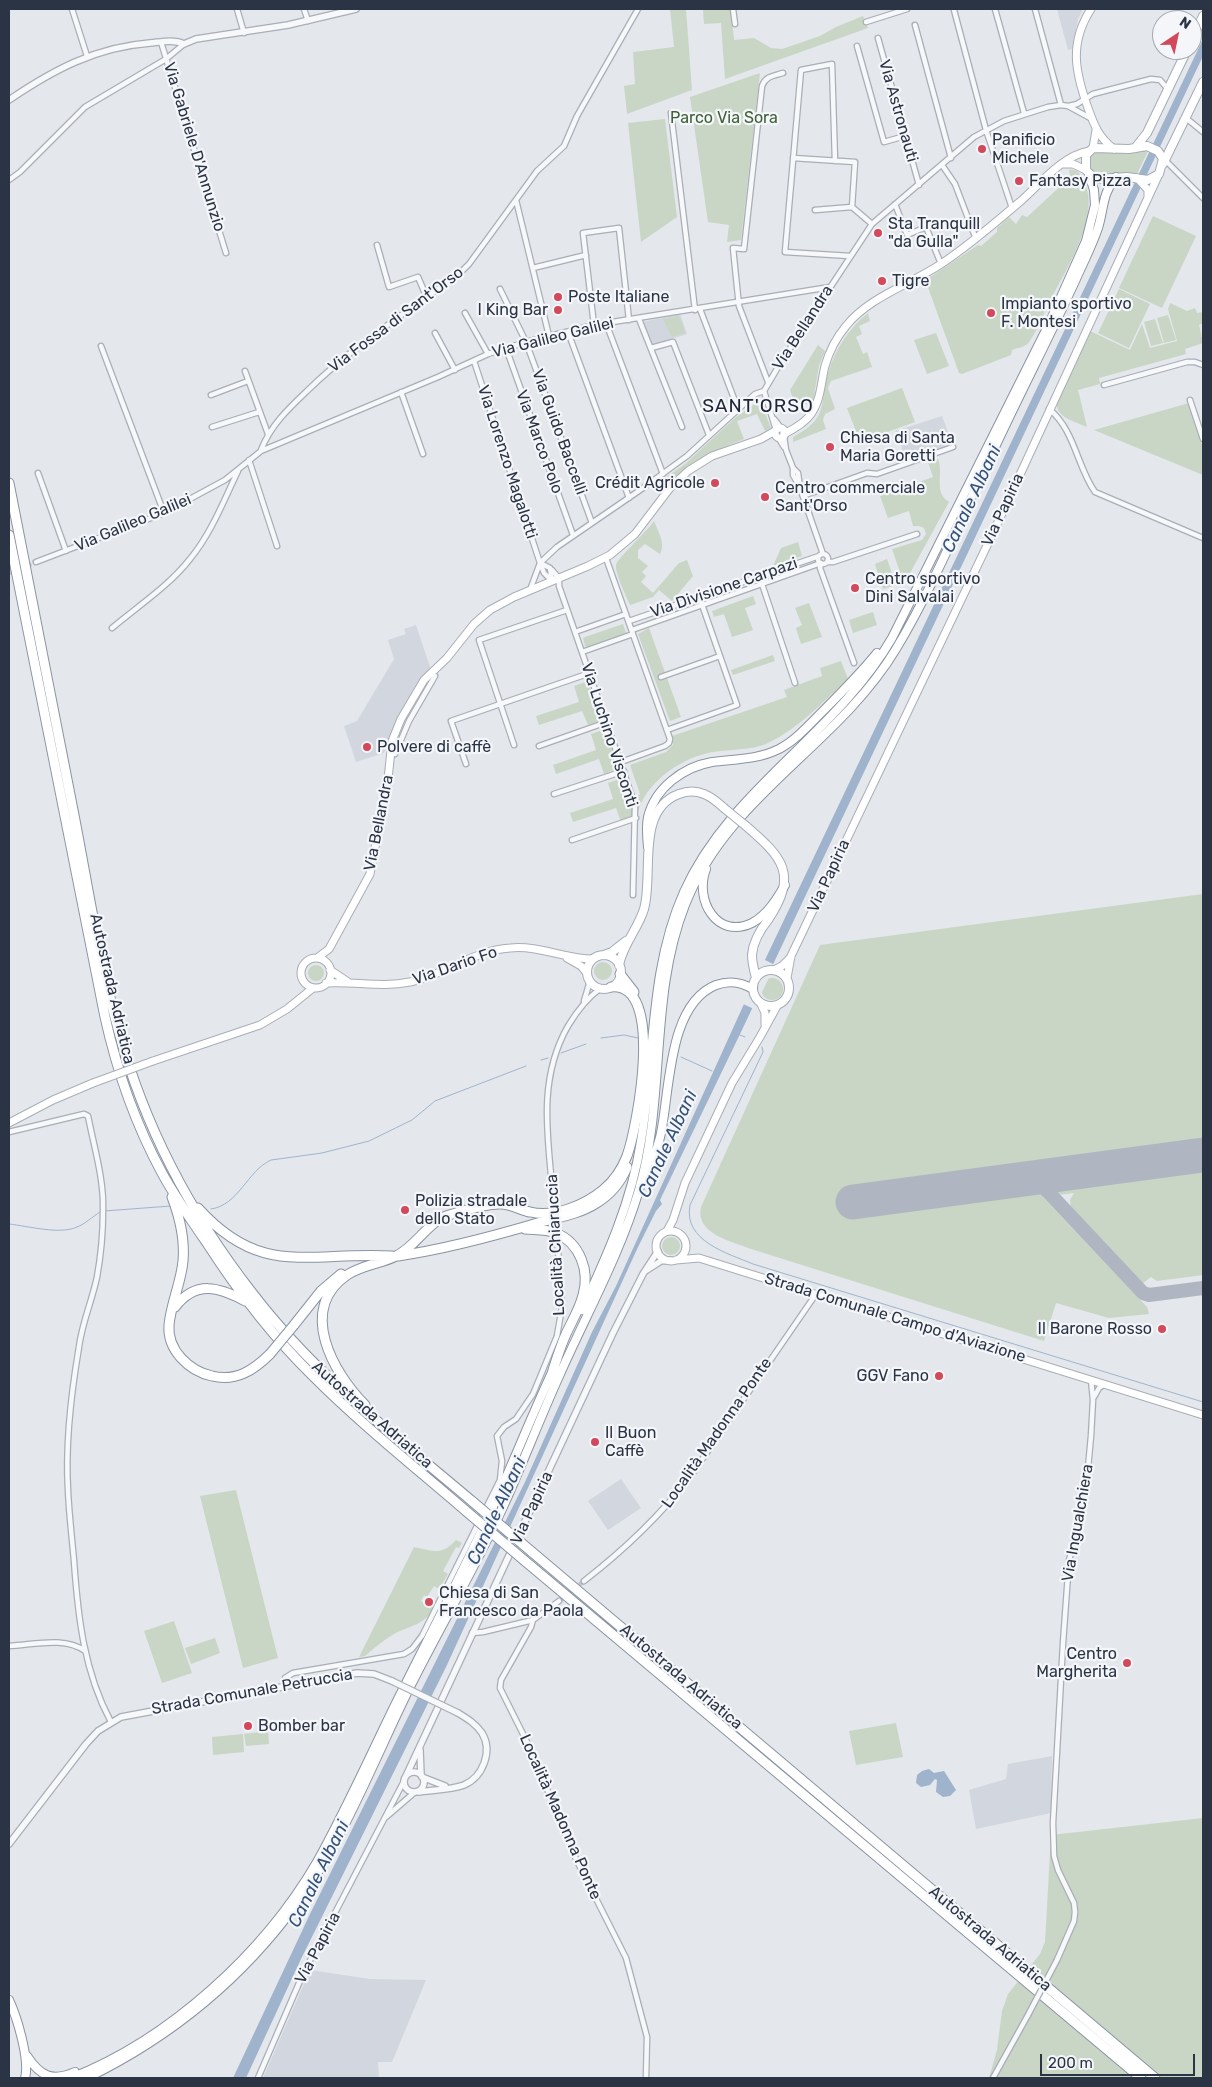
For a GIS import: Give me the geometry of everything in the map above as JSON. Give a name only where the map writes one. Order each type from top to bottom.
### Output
[{"type":"highway","name":"Autostrada Adriatica","points":[[9,484],[112,1004],[138,1092],[165,1155],[182,1189],[234,1268],[291,1340],[338,1387],[1155,2078]]},
{"type":"highway","name":"Autostrada Adriatica","points":[[9,535],[104,1017],[118,1066],[134,1111],[166,1180],[248,1303],[278,1339],[322,1386],[466,1511],[1141,2078]]},
{"type":"highway","points":[[166,1180],[184,1241],[182,1270],[169,1326],[173,1346],[182,1360],[202,1373],[218,1378],[237,1376],[254,1369],[270,1354],[321,1291],[338,1276],[359,1266],[397,1256],[441,1249],[578,1212],[594,1205],[614,1189],[627,1168],[637,1129],[648,1032],[646,1014],[642,1003],[620,969]]},
{"type":"highway","points":[[414,1452],[350,1388],[328,1351],[322,1329],[325,1304],[329,1294],[339,1281],[356,1270],[397,1256],[436,1222],[446,1216],[500,1204],[532,1213],[550,1213],[588,1200],[603,1190],[624,1163],[630,1146],[639,1091],[644,1034],[643,1018],[636,1001],[624,989],[611,987]]},
{"type":"highway","points":[[182,1189],[224,1233],[240,1244],[265,1254],[299,1259],[354,1254],[397,1256]]},
{"type":"highway","points":[[520,1229],[544,1230],[560,1235],[575,1248],[584,1266],[585,1285],[583,1296],[553,1370]]},
{"type":"highway","points":[[173,1310],[189,1294],[205,1288],[222,1290],[248,1303]]},
{"type":"main road","points":[[1091,9],[1081,28],[1076,46],[1075,64],[1084,99],[1096,129],[1102,140],[1114,149]]},
{"type":"main road","points":[[1135,148],[1149,128],[1181,60]]},
{"type":"main road","points":[[1063,164],[1073,164],[1099,179],[1116,177],[1148,180],[1159,174],[1203,82]]},
{"type":"main road","points":[[639,1189],[653,1117],[664,996],[670,954],[676,928],[689,896],[714,849],[747,809],[854,705],[885,666],[921,604],[1086,241],[1095,204],[1094,190],[1085,161],[1096,129]]},
{"type":"main road","points":[[780,433],[798,425],[810,415],[817,404],[829,355],[847,325],[868,306],[941,264],[976,239],[1074,156],[1090,150],[1142,146],[1152,147],[1161,155],[1164,162]]},
{"type":"main road","name":"Via Papiria","points":[[667,1231],[673,1220],[685,1183],[732,1083],[777,1006],[786,1000],[789,995],[790,989],[787,978],[791,956],[989,542],[1159,174]]},
{"type":"main road","points":[[71,2078],[122,2053],[204,1996],[241,1960],[273,1924],[295,1896],[316,1863],[342,1815],[496,1500],[553,1370],[608,1252],[632,1184],[644,1126],[662,963],[670,930],[685,890],[705,852],[723,827],[751,796],[826,723],[855,691],[886,649],[1078,274],[1097,231],[1106,190],[1116,177]]},
{"type":"main road","points":[[1137,178],[1148,190],[1148,198]]},
{"type":"main road","name":"Via Bellandra","points":[[297,999],[302,989],[301,972],[305,964],[329,949],[370,874],[388,780],[391,744],[408,714],[422,682],[446,658],[476,622],[493,608],[606,558],[632,537],[670,488],[688,471],[720,453],[780,433]]},
{"type":"main road","points":[[628,940],[612,952],[593,958],[587,968],[588,977],[601,988],[611,987],[616,983],[628,940],[639,921],[645,902],[648,847],[647,824],[650,812],[659,793],[684,772],[702,765],[761,756],[788,743],[854,680],[900,624]]},
{"type":"main road","points":[[648,847],[657,815],[666,803],[675,796],[686,792],[701,792],[711,797],[746,826],[775,854],[783,868],[785,885],[779,902],[757,937],[752,957],[756,978],[753,989],[756,999],[761,1004],[765,1013],[765,1027]]},
{"type":"main road","points":[[714,849],[704,876],[702,893],[710,913],[723,923],[737,926],[754,922],[769,908],[785,885]]},
{"type":"main road","name":"Via Dario Fo","points":[[326,983],[348,982],[372,986],[409,982],[474,956],[500,949],[534,948],[562,955],[593,958]]},
{"type":"main road","name":"Via Bellandra","points":[[9,1122],[93,1083],[260,1025],[278,1016],[313,988],[322,987],[330,978],[329,949]]},
{"type":"main road","name":"Via Dario Fo","points":[[562,955],[581,966],[588,977]]},
{"type":"main road","points":[[604,955],[613,958],[620,969]]},
{"type":"main road","name":"Via Papiria","points":[[774,970],[782,966],[791,956]]},
{"type":"main road","points":[[752,957],[764,971]]},
{"type":"main road","points":[[317,958],[329,967]]},
{"type":"main road","name":"Via Dario Fo","points":[[329,967],[348,982]]},
{"type":"main road","points":[[756,978],[764,971],[774,970],[787,978]]},
{"type":"main road","points":[[303,981],[313,988]]},
{"type":"main road","points":[[87,2078],[153,2042],[207,2000],[257,1952],[300,1900],[347,1818],[410,1688],[478,1559],[504,1505],[560,1373],[611,1266],[639,1189],[658,1146],[676,1043],[689,1010],[704,992],[720,984],[737,982],[753,989]]},
{"type":"main road","points":[[761,1004],[770,1007],[777,1006]]},
{"type":"main road","name":"Via Papiria","points":[[677,1205],[678,1232]]},
{"type":"main road","points":[[685,1240],[685,1252],[673,1260],[664,1258],[658,1251],[658,1239],[667,1231],[678,1232],[685,1240],[688,1250],[699,1258]]},
{"type":"main road","name":"Strada Comunale Campo d'Aviazione","points":[[673,1260],[699,1258],[1203,1415]]},
{"type":"main road","points":[[9,2000],[26,2056],[27,2069],[25,2078]]},
{"type":"main road","points":[[26,2056],[41,2073],[58,2077],[85,2068],[149,2036]]},
{"type":"street","points":[[72,9],[87,56]]},
{"type":"street","points":[[237,9],[244,32]]},
{"type":"street","points":[[304,9],[308,21]]},
{"type":"street","points":[[9,180],[20,172],[85,107],[166,58],[184,44],[196,39],[308,21],[356,9]]},
{"type":"street","name":"Via Fossa di Sant'Orso","points":[[261,451],[268,434],[287,409],[330,368],[349,352],[427,298],[470,264],[543,163],[564,146],[577,116],[638,9]]},
{"type":"street","points":[[733,9],[734,24]]},
{"type":"street","points":[[866,22],[907,9]]},
{"type":"street","points":[[995,9],[1024,113]]},
{"type":"street","points":[[1035,9],[1061,105]]},
{"type":"street","points":[[954,10],[986,130],[1012,208]]},
{"type":"street","points":[[915,24],[951,158]]},
{"type":"street","name":"Via Astronauti","points":[[878,38],[919,185]]},
{"type":"street","points":[[9,100],[52,72],[87,56],[115,47],[175,41],[184,44]]},
{"type":"street","name":"Via Gabriele D'Annunzio","points":[[161,42],[226,253]]},
{"type":"street","points":[[857,46],[884,142],[905,136]]},
{"type":"street","points":[[1149,128],[1149,120],[1181,60]]},
{"type":"street","points":[[836,161],[832,64],[801,70],[785,252],[850,256]]},
{"type":"street","points":[[768,382],[739,302],[733,248],[744,249],[762,86],[764,80],[783,73]]},
{"type":"street","points":[[1068,106],[1077,104],[1093,94],[1151,79],[1157,78],[1166,87]]},
{"type":"street","name":"Via Bellandra","points":[[764,392],[768,382],[872,224],[895,204],[986,130],[1024,113],[1061,105],[1068,106],[1092,119]]},
{"type":"street","points":[[671,112],[697,310],[738,409]]},
{"type":"street","points":[[1186,118],[1203,132]]},
{"type":"street","points":[[794,158],[855,162],[852,207]]},
{"type":"street","points":[[1164,162],[1203,198]]},
{"type":"street","points":[[942,165],[955,184],[976,239]]},
{"type":"street","points":[[516,200],[549,336]]},
{"type":"street","points":[[895,204],[907,235],[926,227],[941,264]]},
{"type":"street","points":[[815,210],[852,207],[872,224]]},
{"type":"street","points":[[594,325],[584,232],[619,228],[629,320]]},
{"type":"street","points":[[377,245],[389,287],[418,277],[427,298]]},
{"type":"street","points":[[533,268],[586,255]]},
{"type":"street","name":"Via Galileo Galilei","points":[[36,562],[164,513],[218,484],[239,470],[261,451],[455,370],[488,354],[526,342],[594,325],[697,310],[830,287]]},
{"type":"street","name":"Via Guido Baccelli","points":[[500,290],[526,342],[592,523]]},
{"type":"street","points":[[465,313],[488,354]]},
{"type":"street","points":[[638,319],[652,348],[682,427]]},
{"type":"street","points":[[606,323],[663,474]]},
{"type":"street","points":[[568,332],[629,498]]},
{"type":"street","points":[[435,334],[455,370]]},
{"type":"street","points":[[652,348],[673,342],[709,435]]},
{"type":"street","points":[[101,346],[164,513]]},
{"type":"street","name":"Via Marco Polo","points":[[506,348],[573,536]]},
{"type":"street","name":"Via Lorenzo Magalotti","points":[[474,361],[540,563],[544,573],[555,579]]},
{"type":"street","points":[[1104,385],[1186,362],[1195,362],[1203,365]]},
{"type":"street","points":[[245,371],[258,412],[268,434]]},
{"type":"street","points":[[211,395],[248,381]]},
{"type":"street","points":[[401,392],[423,454]]},
{"type":"street","points":[[530,590],[540,563],[573,536],[663,474],[686,456],[755,394],[764,392],[793,468],[793,475],[803,496],[821,555],[818,560],[824,563]]},
{"type":"street","points":[[1190,400],[1203,440]]},
{"type":"street","points":[[212,427],[258,412]]},
{"type":"street","points":[[1048,413],[1060,420],[1095,492],[1203,538]]},
{"type":"street","points":[[803,496],[867,473],[877,474],[952,447]]},
{"type":"street","points":[[249,460],[277,546]]},
{"type":"street","points":[[112,628],[162,587],[190,559],[222,504],[239,470]]},
{"type":"street","name":"Via Galileo Galilei","points":[[38,473],[66,551]]},
{"type":"street","name":"Via Divisione Carpazi","points":[[633,632],[762,584],[917,534]]},
{"type":"street","points":[[821,555],[827,556],[823,574],[854,663]]},
{"type":"street","name":"Via Divisione Carpazi","points":[[629,621],[821,555]]},
{"type":"street","points":[[606,558],[670,739],[669,743],[665,746],[621,762]]},
{"type":"street","points":[[540,563],[549,566],[555,579]]},
{"type":"street","points":[[760,575],[795,683]]},
{"type":"street","name":"Via Luchino Visconti","points":[[555,579],[568,610],[624,770],[635,805],[636,818]]},
{"type":"street","points":[[667,730],[737,705],[699,596]]},
{"type":"street","points":[[514,745],[478,640],[568,610]]},
{"type":"street","points":[[575,632],[626,614]]},
{"type":"street","name":"Via Luchino Visconti","points":[[582,652],[633,632]]},
{"type":"street","points":[[661,677],[720,656]]},
{"type":"street","points":[[466,764],[451,721],[590,673]]},
{"type":"street","name":"Via Bellandra","points":[[395,754],[408,714],[435,676]]},
{"type":"street","points":[[539,746],[607,722]]},
{"type":"street","points":[[554,794],[624,770]]},
{"type":"street","points":[[572,840],[636,818],[633,895]]},
{"type":"street","points":[[582,1004],[588,977]]},
{"type":"street","points":[[582,1004],[601,988]]},
{"type":"street","name":"Località Chiaruccia","points":[[284,1685],[285,1678],[293,1673],[404,1654],[412,1649],[422,1636],[500,1480],[502,1461],[497,1436],[504,1427],[516,1419],[533,1394],[557,1336],[562,1307],[546,1106],[548,1080],[556,1052],[582,1004]]},
{"type":"street","points":[[9,1132],[84,1114],[88,1116],[102,1188],[103,1212],[97,1279],[81,1334],[73,1384],[68,1454],[68,1490],[72,1549],[84,1651],[94,1686],[111,1722]]},
{"type":"street","name":"Via Papiria","points":[[258,2078],[303,1974],[333,1920],[405,1778],[420,1742],[643,1274],[658,1251]]},
{"type":"street","points":[[643,1274],[661,1261],[673,1260]]},
{"type":"street","name":"Località Madonna Ponte","points":[[584,1581],[625,1547],[669,1505],[816,1294]]},
{"type":"street","name":"Via Ingualchiera","points":[[993,2078],[1057,1960],[1074,1921],[1074,1902],[1058,1870],[1054,1856],[1053,1823],[1056,1745],[1069,1561],[1087,1479],[1092,1436],[1090,1379]]},
{"type":"street","points":[[1092,1400],[1099,1388],[1106,1384]]},
{"type":"street","name":"Località Madonna Ponte","points":[[472,1633],[533,1620],[558,1602]]},
{"type":"street","name":"Località Madonna Ponte","points":[[533,1620],[531,1627],[501,1680],[500,1688],[530,1748],[576,1859],[626,1958],[646,2029],[648,2045],[646,2078]]},
{"type":"street","points":[[9,1646],[61,1643],[78,1646],[84,1651]]},
{"type":"street","name":"Strada Comunale Petruccia","points":[[9,1844],[86,1744],[111,1722],[132,1714],[357,1672],[374,1674],[392,1680],[473,1722],[483,1734],[487,1750],[484,1764],[476,1777],[464,1785],[416,1792]]},
{"type":"street","name":"Via Papiria","points":[[383,1820],[424,1783],[420,1742]]},
{"type":"street","points":[[416,1792],[405,1788],[405,1778],[413,1772],[434,1783],[450,1788]]},
{"type":"shaded area","points":[[1057,9],[1083,9],[1078,19],[1072,49],[1068,50]]},
{"type":"shaded area","points":[[680,314],[687,334],[652,345],[642,322]]},
{"type":"shaded area","points":[[942,416],[953,446],[907,461],[895,431]]},
{"type":"shaded area","points":[[416,625],[431,670],[393,731],[384,753],[356,762],[344,726],[357,721],[394,659],[388,640],[406,634],[404,629]]},
{"type":"shaded area","points":[[621,1479],[641,1508],[608,1530],[588,1501]]},
{"type":"shaded area","points":[[1052,1756],[1051,1813],[976,1829],[969,1790],[1006,1779],[1008,1764]]},
{"type":"shaded area","points":[[310,1970],[370,1979],[426,1980],[392,2062],[378,2062],[379,2078],[263,2078]]},
{"type":"green space","points":[[670,9],[686,9],[692,90],[627,114],[624,86],[635,84],[633,52],[674,47]]},
{"type":"green space","points":[[703,9],[731,9],[734,40],[754,38],[771,48],[782,49],[820,36],[863,16],[868,28],[725,79],[721,23],[704,24]]},
{"type":"green space","name":"Parco Via Sora","points":[[760,73],[741,240],[727,242],[729,225],[708,222],[690,97]]},
{"type":"green space","points":[[665,119],[677,217],[641,242],[628,123]]},
{"type":"green space","points":[[1149,149],[1137,174],[1096,175],[1090,168],[1090,158],[1096,151]]},
{"type":"green space","name":"Impianto sportivo F. Montesi","points":[[1069,170],[1079,173],[1088,194],[1085,225],[1080,242],[1035,332],[1028,344],[1012,350],[1011,355],[962,374],[959,373],[926,282],[927,279],[978,245],[981,246],[997,232],[997,228],[1009,217],[1016,224],[1022,215],[1027,217],[1064,183],[1071,180]]},
{"type":"green space","points":[[1153,216],[1196,236],[1162,308],[1119,288]]},
{"type":"green space","points":[[1119,289],[1150,304],[1129,348],[1098,333]]},
{"type":"green space","points":[[1170,303],[1187,311],[1195,308],[1197,313],[1203,312],[1203,323],[1199,325],[1203,343],[1185,349],[1186,354],[1099,378],[1100,384],[1078,390],[1087,427],[1063,416],[1057,404],[1090,331],[1130,350],[1142,324],[1150,348],[1177,341],[1168,309]]},
{"type":"green space","points":[[868,313],[870,321],[859,326],[862,334],[856,337],[863,354],[867,352],[872,367],[831,381],[828,388],[835,409],[825,414],[823,420],[826,429],[793,442],[793,437],[805,430],[818,416],[829,370],[836,354],[844,338]]},
{"type":"green space","points":[[1168,315],[1176,340],[1164,343],[1157,318]]},
{"type":"green space","points":[[679,316],[685,333],[672,337],[663,319]]},
{"type":"green space","points":[[1155,319],[1163,343],[1151,346],[1144,322]]},
{"type":"green space","points":[[936,333],[949,366],[927,374],[914,340]]},
{"type":"green space","points":[[818,345],[825,351],[819,366],[813,402],[796,407],[790,390]]},
{"type":"green space","points":[[902,388],[915,422],[860,442],[847,408]]},
{"type":"green space","points":[[759,401],[771,428],[765,431],[757,414],[737,421],[744,439],[690,466],[663,491],[659,482],[685,464],[736,417]]},
{"type":"green space","points":[[1189,403],[1203,448],[1203,475],[1094,430]]},
{"type":"green space","points":[[938,459],[941,493],[949,502],[904,584],[892,549],[922,540],[926,534],[924,528],[913,526],[909,511],[888,518],[880,496],[933,477],[928,462]]},
{"type":"green space","points":[[654,521],[661,538],[662,550],[660,554],[645,544],[638,550],[638,558],[648,566],[642,572],[646,576],[641,582],[653,593],[679,563],[687,560],[693,576],[672,601],[659,590],[653,597],[630,605],[619,579],[616,565]]},
{"type":"green space","points":[[798,542],[802,556],[773,566],[781,548]]},
{"type":"green space","points":[[887,559],[896,585],[883,589],[875,564]]},
{"type":"green space","points":[[753,596],[756,604],[745,608],[753,630],[732,637],[724,614],[714,617],[712,611]]},
{"type":"green space","points":[[809,603],[822,637],[801,644],[796,628],[802,625],[795,608]]},
{"type":"green space","points":[[873,612],[877,625],[853,633],[849,620]]},
{"type":"green space","points":[[623,624],[626,633],[587,647],[585,646],[583,638]]},
{"type":"green space","points":[[649,628],[681,717],[670,721],[671,724],[638,634]]},
{"type":"green space","points":[[773,655],[775,661],[733,675],[731,670]]},
{"type":"green space","points":[[841,661],[848,679],[790,730],[762,746],[708,753],[686,761],[656,782],[642,801],[638,812],[637,797],[640,794],[630,765],[666,752],[673,745],[672,736],[787,697],[784,690],[822,676],[820,668]]},
{"type":"green space","points":[[588,681],[602,720],[588,725],[582,711],[539,725],[536,716],[579,702],[574,686]]},
{"type":"green space","points":[[605,729],[619,768],[604,774],[599,759],[556,774],[553,765],[596,750],[591,734]]},
{"type":"green space","points":[[622,778],[633,807],[633,818],[621,822],[616,808],[573,822],[570,813],[613,799],[608,783]]},
{"type":"green space","points":[[1203,894],[1203,1275],[1157,1281],[1151,1277],[1142,1284],[1071,1209],[1070,1200],[1074,1193],[1043,1197],[1147,1307],[1149,1314],[1109,1318],[1056,1303],[1044,1341],[751,1249],[716,1235],[703,1224],[701,1207],[820,945]]},
{"type":"green space","points":[[603,962],[609,965],[612,971],[609,977],[603,980],[597,977],[594,971],[597,965]]},
{"type":"green space","points":[[313,965],[319,965],[324,970],[322,979],[313,981],[308,976],[308,970]]},
{"type":"green space","points":[[772,978],[780,981],[783,989],[780,997],[772,1000],[764,997],[761,989],[764,981]]},
{"type":"green space","points":[[671,1237],[677,1240],[680,1246],[677,1252],[671,1255],[665,1252],[662,1246],[665,1240]]},
{"type":"green space","points":[[236,1490],[278,1658],[243,1668],[200,1496]]},
{"type":"green space","points":[[456,1540],[462,1543],[459,1548],[456,1547],[443,1571],[448,1574],[439,1589],[434,1586],[427,1597],[424,1595],[421,1601],[434,1608],[430,1614],[421,1622],[390,1636],[365,1656],[359,1657],[414,1547],[437,1551],[446,1548]]},
{"type":"green space","points":[[174,1621],[192,1673],[162,1683],[144,1631]]},
{"type":"green space","points":[[215,1638],[220,1653],[191,1664],[185,1648]]},
{"type":"green space","points":[[896,1723],[903,1757],[856,1765],[849,1731]]},
{"type":"green space","points":[[268,1731],[269,1744],[246,1746],[244,1734]]},
{"type":"green space","points":[[243,1734],[244,1752],[213,1755],[212,1737]]},
{"type":"green space","points":[[1203,1818],[1203,2078],[989,2078],[997,2050],[1002,2011],[1008,1994],[1040,1954],[1045,1942],[1051,1835]]},
{"type":"water","points":[[1203,39],[1202,58],[1202,41]]},
{"type":"water","points":[[1193,60],[1201,60],[660,1200],[662,1204],[656,1211],[638,1247],[447,1665],[301,1959],[246,2078],[233,2078],[310,1914],[525,1482],[592,1332],[616,1286],[744,1004]]},
{"type":"water","points":[[929,1769],[934,1773],[944,1771],[956,1790],[950,1796],[943,1797],[936,1792],[937,1780],[935,1779],[930,1785],[921,1787],[916,1783],[917,1775]]},
{"type":"pier","points":[[763,959],[775,965],[754,1009],[741,1003]]},
{"type":"waterway","points":[[601,1038],[624,1035],[638,1038]]},
{"type":"waterway","points":[[740,1035],[745,1037]]},
{"type":"waterway","points":[[561,1053],[586,1044]]},
{"type":"waterway","points":[[762,1047],[763,1052],[690,1205],[690,1217],[693,1228],[700,1237],[720,1250],[753,1264],[1203,1402]]},
{"type":"waterway","points":[[681,1057],[712,1071]]},
{"type":"waterway","points":[[541,1060],[548,1058]]},
{"type":"waterway","points":[[211,1209],[229,1201],[255,1172],[271,1160],[322,1153],[369,1141],[412,1120],[435,1101],[526,1066]]},
{"type":"waterway","points":[[104,1211],[171,1206]]},
{"type":"waterway","points":[[9,1224],[53,1230],[70,1229],[83,1224],[100,1212]]},
{"type":"taxiway","points":[[1035,1178],[1143,1293],[1149,1295],[1203,1288]]},
{"type":"runway","points":[[853,1202],[1203,1155]]},
{"type":"tunnel","points":[[9,573],[36,562]]},
{"type":"tunnel","points":[[559,1601],[584,1581]]},
{"type":"place","name":"Panificio Michele","points":[[982,149]]},
{"type":"place","name":"Fantasy Pizza","points":[[1019,181]]},
{"type":"place","name":"Sta Tranquill \"da Gulla\"","points":[[878,233]]},
{"type":"place","name":"Tigre","points":[[882,281]]},
{"type":"place","name":"Poste Italiane","points":[[558,297]]},
{"type":"place","name":"I King Bar","points":[[558,310]]},
{"type":"place","name":"Impianto sportivo F. Montesi","points":[[991,313]]},
{"type":"place","name":"Chiesa di Santa Maria Goretti","points":[[830,447]]},
{"type":"place","name":"Crédit Agricole","points":[[715,483]]},
{"type":"place","name":"Centro commerciale Sant'Orso","points":[[765,497]]},
{"type":"place","name":"Centro sportivo Dini Salvalai","points":[[855,588]]},
{"type":"place","name":"Polvere di caffè","points":[[367,747]]},
{"type":"place","name":"Polizia stradale dello Stato","points":[[405,1210]]},
{"type":"place","name":"Il Barone Rosso","points":[[1162,1329]]},
{"type":"place","name":"GGV Fano","points":[[939,1376]]},
{"type":"place","name":"Il Buon Caffè","points":[[595,1442]]},
{"type":"place","name":"Chiesa di San Francesco da Paola","points":[[429,1602]]},
{"type":"place","name":"Centro Margherita","points":[[1127,1663]]},
{"type":"place","name":"Bomber bar","points":[[248,1726]]},
{"type":"district","name":"SANT'ORSO","points":[[758,407]]},
{"type":"water label","name":"Canale Albani","points":[[972,499]]},
{"type":"water label","name":"Canale Albani","points":[[668,1144]]},
{"type":"water label","name":"Canale Albani","points":[[497,1511]]},
{"type":"water label","name":"Canale Albani","points":[[319,1874]]}]
